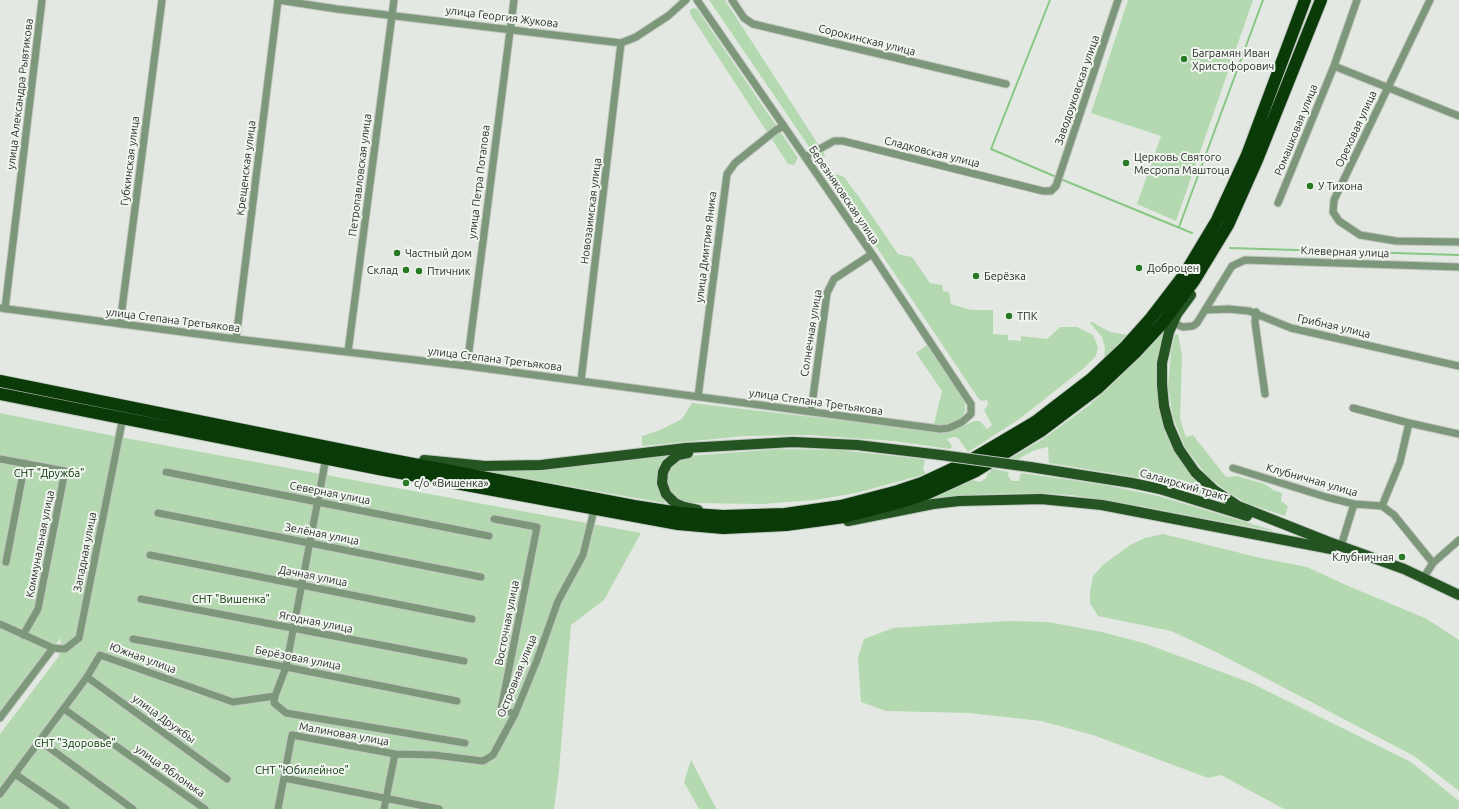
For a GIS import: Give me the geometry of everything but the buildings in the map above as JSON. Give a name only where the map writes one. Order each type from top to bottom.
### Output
[{"type":"highway","points":[[0,394],[78,402],[298,441],[603,500],[680,513],[723,516],[764,515],[825,508],[860,502],[922,483],[951,470],[992,448],[1035,422],[1069,397],[1114,357],[1141,330],[1184,275],[1217,220],[1247,155],[1306,0]]},
{"type":"highway","points":[[0,381],[78,402],[123,417],[326,458],[666,523],[723,528],[764,527],[844,517],[873,510],[926,494],[1000,458],[1060,418],[1093,392],[1135,353],[1161,325],[1194,281],[1214,249],[1247,184],[1321,0]]},
{"type":"main road","points":[[1302,50],[1275,128],[1241,208],[1209,267],[1173,323],[1166,341],[1162,363],[1162,396],[1169,426],[1179,449],[1200,477],[1214,490],[1238,506],[1424,577],[1459,595]]},
{"type":"main road","points":[[298,441],[379,452],[441,463],[485,466],[564,463],[686,448],[758,443]]},
{"type":"main road","points":[[758,443],[678,455],[667,464],[663,472],[662,483],[666,494],[674,503],[684,507],[724,511],[764,510],[860,502]]},
{"type":"main road","name":"Салаирский тракт","points":[[758,443],[836,443],[941,455],[1103,478],[1160,489],[1329,542]]},
{"type":"main road","points":[[723,528],[760,530],[796,529],[836,524],[933,504],[985,499],[1041,499],[1102,505],[1208,524],[1320,546],[1391,564]]},
{"type":"street","name":"улица Александра Рывтикова","points":[[3,308],[42,0]]},
{"type":"street","name":"Губкинская улица","points":[[120,324],[162,0]]},
{"type":"street","name":"улица Георгия Жукова","points":[[283,0],[392,16],[621,43]]},
{"type":"street","name":"Крещенская улица","points":[[236,339],[283,0]]},
{"type":"street","name":"Петропавловская улица","points":[[348,352],[394,0]]},
{"type":"street","name":"улица Петра Потапова","points":[[467,366],[514,0]]},
{"type":"street","points":[[621,43],[636,37],[668,16],[686,0]]},
{"type":"street","name":"Березняковская улица","points":[[697,0],[872,254],[971,404]]},
{"type":"street","name":"Сорокинская улица","points":[[732,0],[744,18],[753,24],[1006,84]]},
{"type":"street","name":"Заводоуковская улица","points":[[1056,186],[1118,0]]},
{"type":"street","name":"Ромашковая улица","points":[[1278,203],[1334,66],[1357,0]]},
{"type":"street","name":"Ореховая улица","points":[[1430,0],[1334,200],[1333,212],[1334,216],[1354,232],[1365,236],[1401,241],[1459,242]]},
{"type":"street","name":"Новозаимская улица","points":[[582,381],[621,43]]},
{"type":"street","points":[[1334,66],[1459,116]]},
{"type":"street","name":"улица Дмитрия Яника","points":[[698,397],[727,174],[735,162],[776,130],[784,126]]},
{"type":"street","name":"Сладковская улица","points":[[805,157],[834,141],[843,141],[1044,191],[1051,190],[1056,186]]},
{"type":"street","name":"Солнечная улица","points":[[811,412],[827,293],[834,279],[872,254]]},
{"type":"street","name":"Клеверная улица","points":[[1206,310],[1232,266],[1245,260],[1459,267]]},
{"type":"street","name":"улица Степана Третьякова","points":[[3,308],[236,339],[467,366],[944,429],[955,427],[968,418],[972,409],[971,404]]},
{"type":"street","name":"Грибная улица","points":[[1206,310],[1228,308],[1256,312],[1291,328],[1459,366]]},
{"type":"street","points":[[1173,323],[1183,327],[1193,326],[1206,310]]},
{"type":"street","points":[[1256,312],[1255,322],[1265,394]]},
{"type":"street","points":[[1353,408],[1409,423],[1459,434]]},
{"type":"street","name":"Западная улица","points":[[53,648],[65,649],[79,638],[123,417]]},
{"type":"street","points":[[1409,423],[1400,462],[1382,506],[1394,515],[1433,563]]},
{"type":"street","points":[[326,458],[286,667],[275,696],[274,703],[278,708],[286,713],[466,743]]},
{"type":"street","name":"Коммунальная улица","points":[[0,459],[65,471],[38,609],[23,635]]},
{"type":"street","points":[[6,562],[25,464]]},
{"type":"street","name":"Клубничная улица","points":[[1233,468],[1354,504],[1382,506]]},
{"type":"street","name":"Северная улица","points":[[166,472],[489,536]]},
{"type":"street","points":[[1341,546],[1354,504]]},
{"type":"street","name":"Островная улица","points":[[395,754],[434,755],[483,762],[494,755],[515,714],[538,660],[558,601],[583,555],[594,510]]},
{"type":"street","name":"Зелёная улица","points":[[158,513],[481,577]]},
{"type":"street","name":"Восточная улица","points":[[494,519],[537,527],[501,709],[515,714]]},
{"type":"street","points":[[1424,577],[1433,563],[1459,540]]},
{"type":"street","name":"Дачная улица","points":[[150,554],[472,619]]},
{"type":"street","name":"Ягодная улица","points":[[141,599],[464,661]]},
{"type":"street","points":[[0,634],[2,626],[53,648],[0,718]]},
{"type":"street","name":"Берёзовая улица","points":[[133,639],[286,667],[457,701]]},
{"type":"street","name":"Южная улица","points":[[0,794],[64,709],[87,677],[100,655],[233,702],[275,696]]},
{"type":"street","name":"улица Дружбы","points":[[87,677],[227,779]]},
{"type":"street","name":"улица Яблонька","points":[[64,709],[205,809]]},
{"type":"street","name":"Малиновая улица","points":[[278,809],[292,735],[395,754]]},
{"type":"street","points":[[40,741],[133,809]]},
{"type":"street","points":[[384,809],[395,754]]},
{"type":"street","points":[[15,774],[66,809]]},
{"type":"street","points":[[284,778],[439,809]]},
{"type":"green space","points":[[709,0],[725,0],[825,155],[823,160],[818,160]]},
{"type":"green space","points":[[1128,0],[1253,0],[1176,221],[1137,204],[1161,136],[1091,113]]},
{"type":"green space","points":[[693,8],[697,9],[798,158],[794,165],[788,164],[690,14],[690,10]]},
{"type":"green space","points":[[836,174],[844,177],[898,254],[912,257],[930,283],[942,285],[943,291],[949,292],[951,304],[971,310],[993,310],[993,334],[1008,335],[1008,340],[1021,341],[1021,336],[1047,339],[1060,327],[1077,327],[1093,335],[1098,347],[1096,356],[1084,368],[1018,420],[968,452],[958,438],[954,437],[947,439],[952,446],[950,449],[894,441],[809,435],[745,436],[642,446],[642,436],[660,430],[682,419],[692,403],[940,432],[953,431],[974,421],[980,421],[987,429],[992,425],[984,410],[988,405],[987,400],[982,401],[978,398],[833,182]]},
{"type":"green space","points":[[1092,322],[1110,332],[1128,335],[1104,358],[1105,348],[1102,337],[1090,323]]},
{"type":"green space","points":[[1164,332],[1158,361],[1157,385],[1160,409],[1166,434],[1178,457],[1191,474],[1222,501],[1147,479],[1049,463],[1048,447],[1035,450],[1018,459],[1011,458],[1043,439],[1088,406],[1118,379]]},
{"type":"green space","points":[[1178,334],[1182,356],[1180,418],[1185,435],[1187,437],[1193,435],[1226,477],[1237,476],[1265,484],[1273,490],[1282,493],[1281,501],[1288,506],[1285,516],[1246,503],[1225,490],[1207,476],[1185,447],[1173,417],[1168,387],[1171,351],[1175,335]]},
{"type":"green space","points":[[928,344],[965,401],[965,411],[962,417],[956,422],[943,426],[934,424],[942,391],[916,353]]},
{"type":"green space","name":"СНТ \"Вишенка\"","points":[[0,413],[109,435],[641,533],[604,600],[571,625],[559,771],[554,809],[0,809],[0,734],[59,656],[61,638],[0,713]]},
{"type":"green space","points":[[778,449],[839,450],[922,459],[925,460],[923,470],[926,474],[856,493],[815,500],[763,504],[690,503],[680,501],[668,489],[668,470],[675,462],[688,456]]},
{"type":"green space","points":[[666,455],[657,475],[659,489],[665,501],[664,503],[478,470]]},
{"type":"green space","points":[[993,469],[1009,472],[1008,476],[1012,481],[1019,481],[1021,473],[1105,485],[1158,496],[1272,531],[1140,506],[1071,495],[1042,493],[983,494],[927,500],[972,480],[980,482],[986,478],[987,474]]},
{"type":"green space","points":[[1163,534],[1261,558],[1307,567],[1427,619],[1459,640],[1459,791],[1414,756],[1216,652],[1171,631],[1098,616],[1090,603],[1090,592],[1093,576],[1104,564],[1130,545],[1145,538]]},
{"type":"green space","points":[[1009,621],[1048,622],[1102,632],[1144,643],[1251,683],[1411,762],[1459,801],[1459,809],[1284,809],[1221,775],[1208,778],[1093,735],[1041,721],[969,713],[886,711],[861,702],[858,657],[864,639],[893,628]]},
{"type":"green space","points":[[691,760],[717,809],[699,809],[684,782]]},
{"type":"waterway","points":[[1050,0],[991,149],[1054,176]]},
{"type":"waterway","points":[[1179,227],[1263,0]]},
{"type":"waterway","points":[[1063,180],[1192,233]]},
{"type":"waterway","points":[[1230,248],[1459,255]]},
{"type":"place","name":"Баграмян Иван Христофорович","points":[[1184,59]]},
{"type":"place","name":"Церковь Святого Месропа Маштоца","points":[[1126,163]]},
{"type":"place","name":"У Тихона","points":[[1310,186]]},
{"type":"place","name":"Частный дом","points":[[397,253]]},
{"type":"place","name":"Доброцен","points":[[1139,268]]},
{"type":"place","name":"Склад","points":[[406,270]]},
{"type":"place","name":"Птичник","points":[[419,271]]},
{"type":"place","name":"Берёзка","points":[[976,276]]},
{"type":"place","name":"ТПК","points":[[1009,316]]},
{"type":"place","name":"с/о «Вишенка»","points":[[406,483]]},
{"type":"place","name":"Клубничная","points":[[1402,557]]},
{"type":"park label","name":"СНТ \"Дружба\"","points":[[49,473]]},
{"type":"park label","name":"СНТ \"Здоровье\"","points":[[75,743]]},
{"type":"park label","name":"СНТ \"Юбилейное\"","points":[[302,770]]}]
